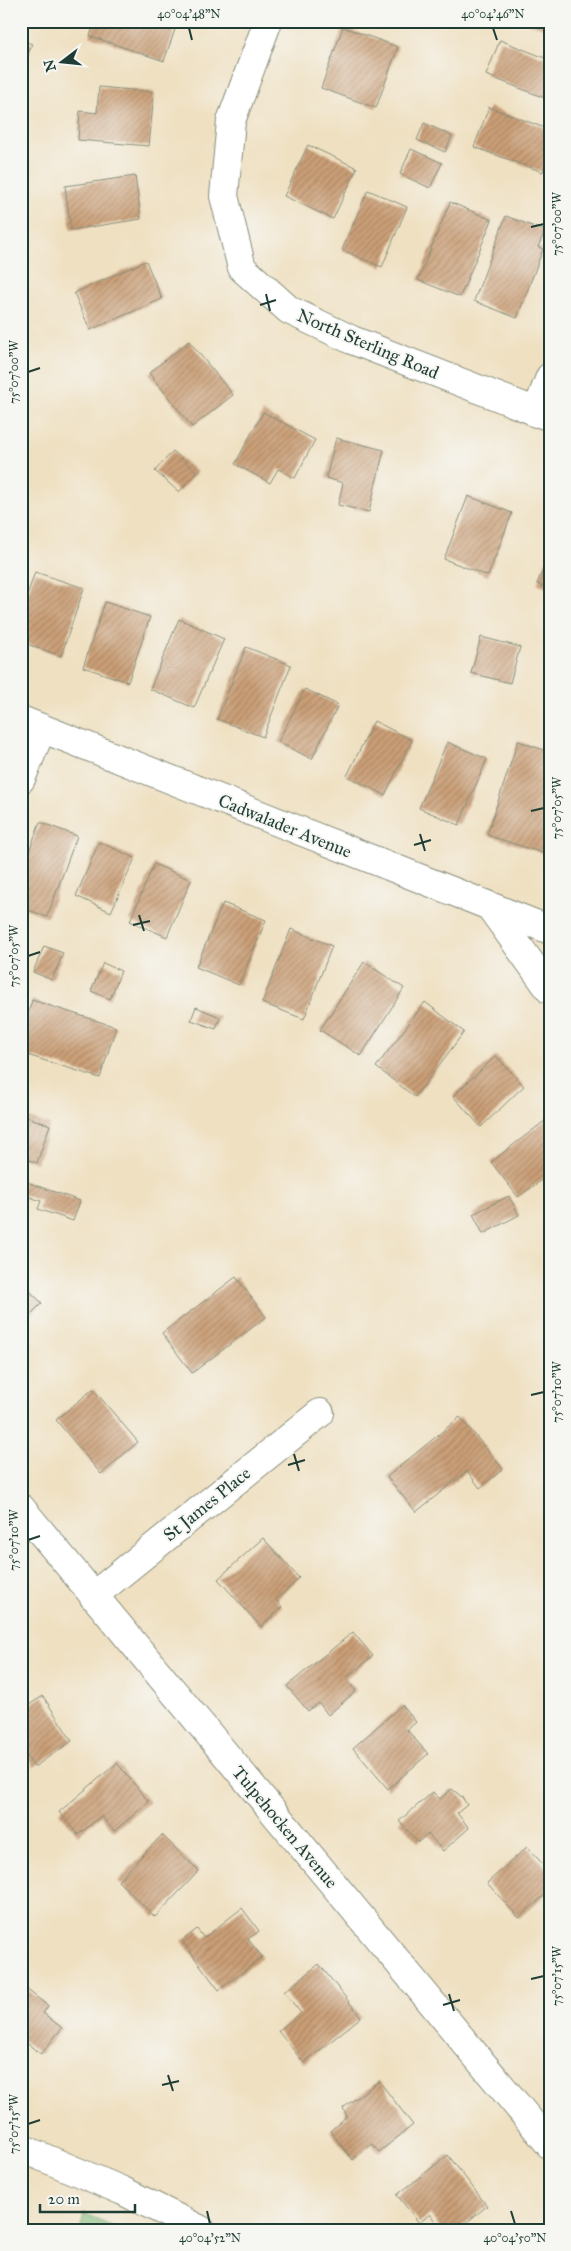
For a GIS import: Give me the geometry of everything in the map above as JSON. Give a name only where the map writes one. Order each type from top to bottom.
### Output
[{"type":"street","name":"North Sterling Road","points":[[268,21],[231,121],[224,196],[242,268],[288,310],[352,340],[543,415]]},
{"type":"street","points":[[543,415],[550,377]]},
{"type":"street","points":[[21,779],[32,724]]},
{"type":"street","name":"Cadwalader Avenue","points":[[32,724],[550,930]]},
{"type":"street","points":[[491,908],[550,990]]},
{"type":"street","name":"St James Place","points":[[94,1596],[320,1413]]},
{"type":"street","name":"Tulpehocken Avenue","points":[[21,1508],[550,2145]]},
{"type":"street","points":[[21,2148],[124,2191],[201,2230]]},
{"type":"green space","points":[[84,2213],[119,2230],[80,2230]]},
{"type":"building","points":[[95,21],[178,21],[164,61],[90,36]]},
{"type":"building","points":[[550,21],[550,30],[525,22]]},
{"type":"building","points":[[343,27],[398,47],[376,108],[321,88]]},
{"type":"building","points":[[21,40],[32,44],[21,72]]},
{"type":"building","points":[[500,40],[550,60],[550,100],[486,75]]},
{"type":"building","points":[[99,87],[154,92],[149,146],[78,140],[80,111],[97,113]]},
{"type":"building","points":[[489,107],[550,130],[550,152],[543,172],[474,147]]},
{"type":"building","points":[[424,123],[452,136],[445,152],[417,140]]},
{"type":"building","points":[[308,145],[357,168],[333,219],[284,196]]},
{"type":"building","points":[[411,149],[442,163],[430,188],[400,174]]},
{"type":"building","points":[[135,176],[141,219],[71,230],[65,186]]},
{"type":"building","points":[[368,190],[407,207],[382,267],[342,250]]},
{"type":"building","points":[[450,202],[492,220],[460,297],[418,280]]},
{"type":"building","points":[[506,216],[545,231],[538,247],[543,249],[517,318],[474,301]]},
{"type":"building","points":[[146,261],[162,299],[90,330],[74,293]]},
{"type":"building","points":[[189,341],[233,395],[192,427],[149,373]]},
{"type":"building","points":[[263,412],[315,440],[295,478],[278,469],[270,483],[235,464]]},
{"type":"building","points":[[336,438],[384,450],[369,512],[338,505],[343,483],[326,478]]},
{"type":"building","points":[[173,451],[197,472],[179,492],[155,471]]},
{"type":"building","points":[[468,496],[512,513],[488,576],[444,559]]},
{"type":"building","points":[[550,553],[550,589],[537,584]]},
{"type":"building","points":[[35,572],[84,588],[61,656],[21,642],[21,613]]},
{"type":"building","points":[[105,602],[150,617],[128,682],[83,667]]},
{"type":"building","points":[[179,619],[224,639],[194,708],[150,689]]},
{"type":"building","points":[[481,637],[520,647],[510,683],[471,673]]},
{"type":"building","points":[[246,647],[291,665],[263,737],[217,719]]},
{"type":"building","points":[[305,689],[338,705],[312,759],[278,742]]},
{"type":"building","points":[[374,721],[412,740],[385,795],[347,776]]},
{"type":"building","points":[[518,741],[550,752],[550,828],[542,853],[487,835]]},
{"type":"building","points":[[447,742],[487,759],[459,825],[419,808]]},
{"type":"building","points":[[40,822],[77,836],[47,917],[21,907],[21,873]]},
{"type":"building","points":[[99,842],[135,858],[111,912],[76,896]]},
{"type":"building","points":[[154,864],[191,880],[167,937],[130,921]]},
{"type":"building","points":[[223,903],[266,920],[239,985],[196,967]]},
{"type":"building","points":[[291,929],[332,946],[304,1019],[262,1003]]},
{"type":"building","points":[[44,946],[63,953],[52,980],[33,972]]},
{"type":"building","points":[[364,962],[404,988],[361,1056],[320,1030]]},
{"type":"building","points":[[103,963],[121,971],[110,999],[91,991]]},
{"type":"building","points":[[32,1000],[116,1027],[100,1078],[21,1053],[21,1024],[25,1025]]},
{"type":"building","points":[[425,1002],[464,1032],[415,1097],[376,1067]]},
{"type":"building","points":[[196,1007],[220,1017],[216,1029],[191,1020]]},
{"type":"building","points":[[496,1056],[524,1086],[481,1127],[453,1096]]},
{"type":"building","points":[[21,1115],[50,1125],[37,1163],[21,1157]]},
{"type":"building","points":[[546,1120],[550,1125],[550,1174],[518,1197],[491,1162]]},
{"type":"building","points":[[24,1181],[80,1201],[73,1221],[38,1209],[41,1201],[21,1194]]},
{"type":"building","points":[[509,1196],[519,1215],[483,1234],[473,1214]]},
{"type":"building","points":[[236,1277],[266,1317],[192,1373],[162,1333]]},
{"type":"building","points":[[21,1283],[42,1303],[21,1324]]},
{"type":"building","points":[[93,1389],[138,1442],[101,1474],[56,1420]]},
{"type":"building","points":[[460,1417],[503,1469],[480,1488],[467,1471],[416,1512],[387,1477]]},
{"type":"building","points":[[263,1538],[299,1578],[276,1600],[282,1607],[261,1627],[218,1579]]},
{"type":"building","points":[[353,1632],[373,1656],[346,1678],[356,1691],[328,1715],[319,1703],[308,1711],[287,1686]]},
{"type":"building","points":[[43,1696],[72,1741],[34,1767],[21,1748],[21,1738],[31,1732],[21,1718],[21,1710]]},
{"type":"building","points":[[402,1705],[416,1722],[407,1730],[428,1754],[388,1789],[353,1748]]},
{"type":"building","points":[[117,1763],[149,1802],[114,1831],[101,1816],[78,1835],[59,1812]]},
{"type":"building","points":[[452,1789],[462,1797],[467,1805],[457,1813],[469,1828],[443,1851],[428,1834],[418,1842],[399,1821],[433,1792],[440,1799]]},
{"type":"building","points":[[162,1835],[199,1871],[155,1917],[118,1881]]},
{"type":"building","points":[[527,1847],[550,1872],[550,1890],[519,1918],[487,1883]]},
{"type":"building","points":[[242,1908],[259,1931],[248,1939],[262,1957],[219,1990],[182,1941],[197,1929],[204,1938]]},
{"type":"building","points":[[319,1964],[361,2017],[304,2063],[278,2031],[301,2013],[284,1992]]},
{"type":"building","points":[[21,1985],[48,2006],[43,2013],[62,2028],[41,2054],[21,2039]]},
{"type":"building","points":[[379,2081],[413,2125],[379,2152],[372,2144],[353,2160],[330,2131],[347,2116],[343,2108]]},
{"type":"building","points":[[448,2155],[487,2206],[457,2230],[441,2230],[430,2214],[419,2223],[397,2195]]}]
